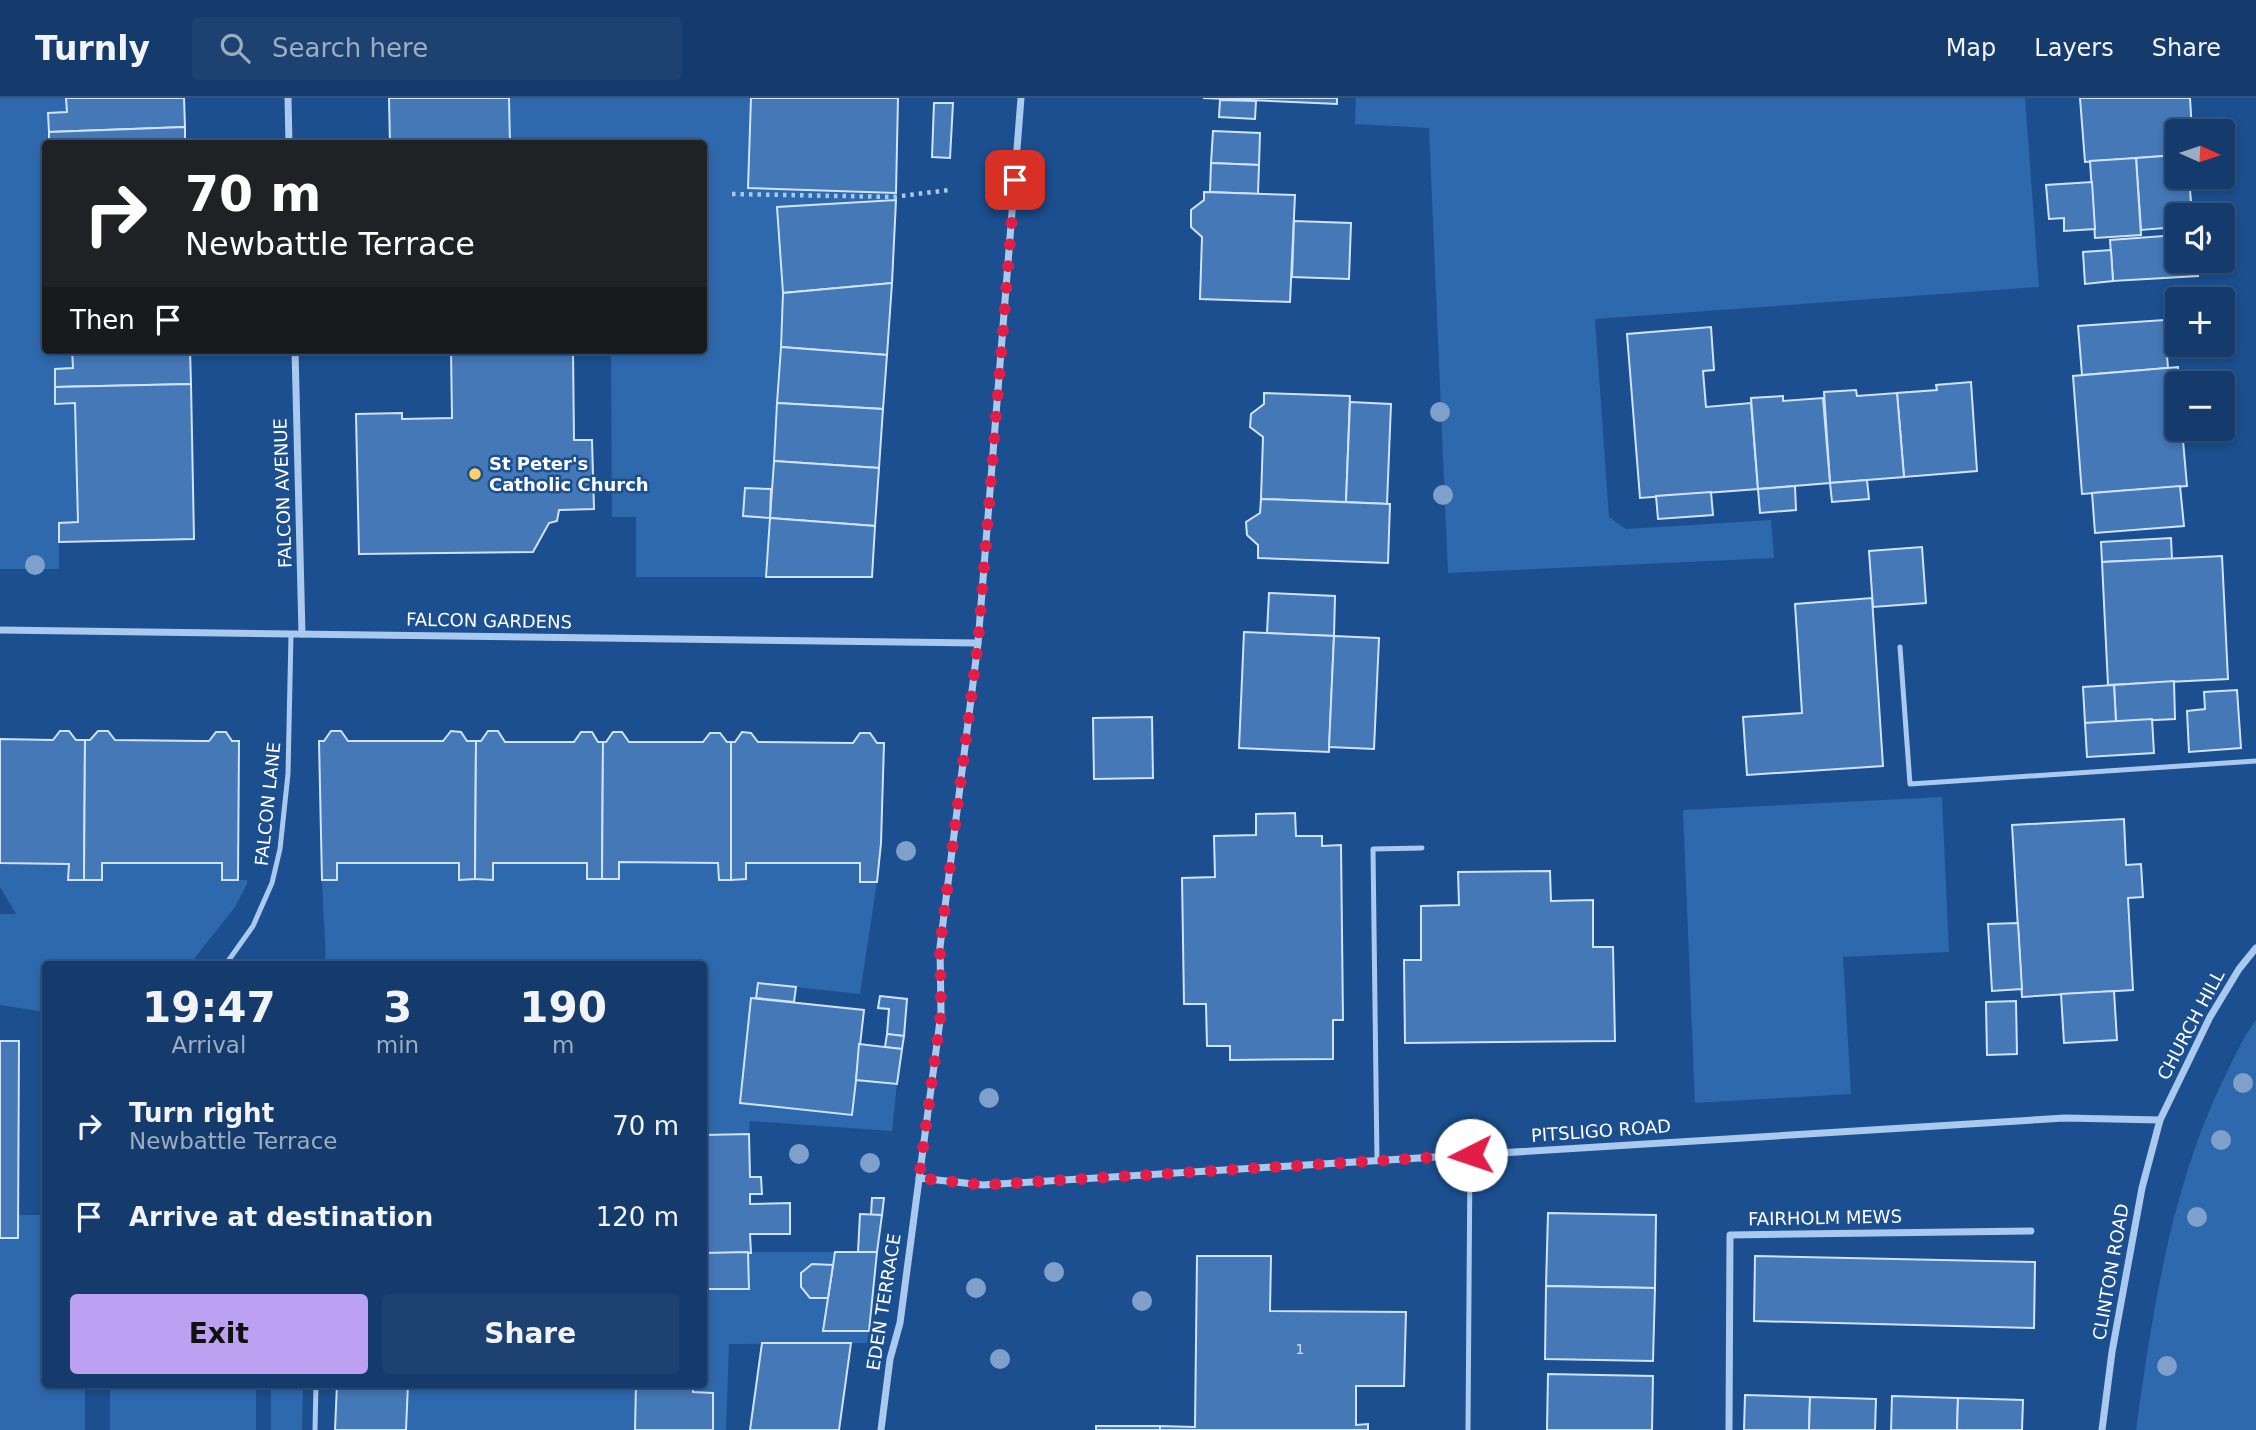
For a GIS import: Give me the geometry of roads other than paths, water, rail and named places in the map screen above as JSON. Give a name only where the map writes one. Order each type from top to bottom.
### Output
[{"type":"street","points":[[288,98],[289,140]]},
{"type":"street","name":"EDEN TERRACE","points":[[881,1430],[890,1359],[900,1324],[941,1013],[940,947],[978,643],[1021,98]]},
{"type":"street","name":"FALCON AVENUE","points":[[295,354],[302,635]]},
{"type":"street","name":"FALCON GARDENS","points":[[0,630],[978,643]]},
{"type":"street","name":"CHURCH HILL","points":[[2160,1120],[2210,1017],[2239,969],[2256,948]]},
{"type":"street","name":"PITSLIGO ROAD","points":[[919,1178],[983,1185],[2065,1118],[2160,1120]]},
{"type":"street","name":"CLINTON ROAD","points":[[2102,1430],[2112,1352],[2140,1202],[2160,1120]]},
{"type":"street","name":"FAIRHOLM MEWS","points":[[1729,1430],[1730,1234],[2031,1231]]},
{"type":"lane","name":"FALCON LANE","points":[[228,961],[253,926],[272,883],[280,849],[288,774],[291,634]]},
{"type":"lane","points":[[1900,647],[1910,784],[2256,761]]},
{"type":"lane","points":[[1377,1161],[1373,849],[1422,848]]},
{"type":"lane","points":[[1468,1430],[1471,1155]]},
{"type":"lane","points":[[315,1430],[316,1388]]},
{"type":"place","name":"St Peter's Catholic Church","points":[[475,474]]}]
